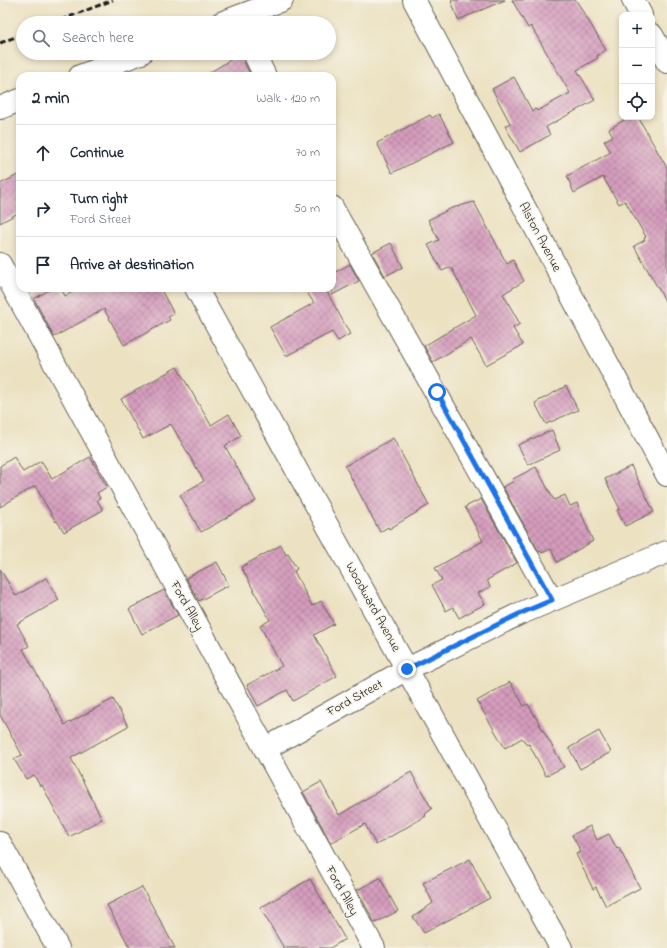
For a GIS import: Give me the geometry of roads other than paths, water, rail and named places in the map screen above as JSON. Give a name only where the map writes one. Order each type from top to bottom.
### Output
[{"type":"street","points":[[244,16],[282,0]]},
{"type":"street","name":"Alston Avenue","points":[[414,0],[667,474]]},
{"type":"street","points":[[633,0],[639,12]]},
{"type":"street","points":[[655,40],[667,62]]},
{"type":"street","points":[[91,72],[122,60]]},
{"type":"street","points":[[257,60],[263,72]]},
{"type":"street","points":[[0,108],[16,102]]},
{"type":"street","points":[[336,214],[552,600]]},
{"type":"street","name":"Ford Alley","points":[[0,264],[374,948]]},
{"type":"street","name":"Woodward Avenue","points":[[198,292],[561,948]]},
{"type":"street","name":"Ford Street","points":[[264,749],[407,669],[519,614],[667,552]]},
{"type":"street","points":[[0,843],[58,948]]},
{"type":"railway","points":[[71,16],[113,0]]},
{"type":"railway","points":[[0,43],[16,37]]}]
